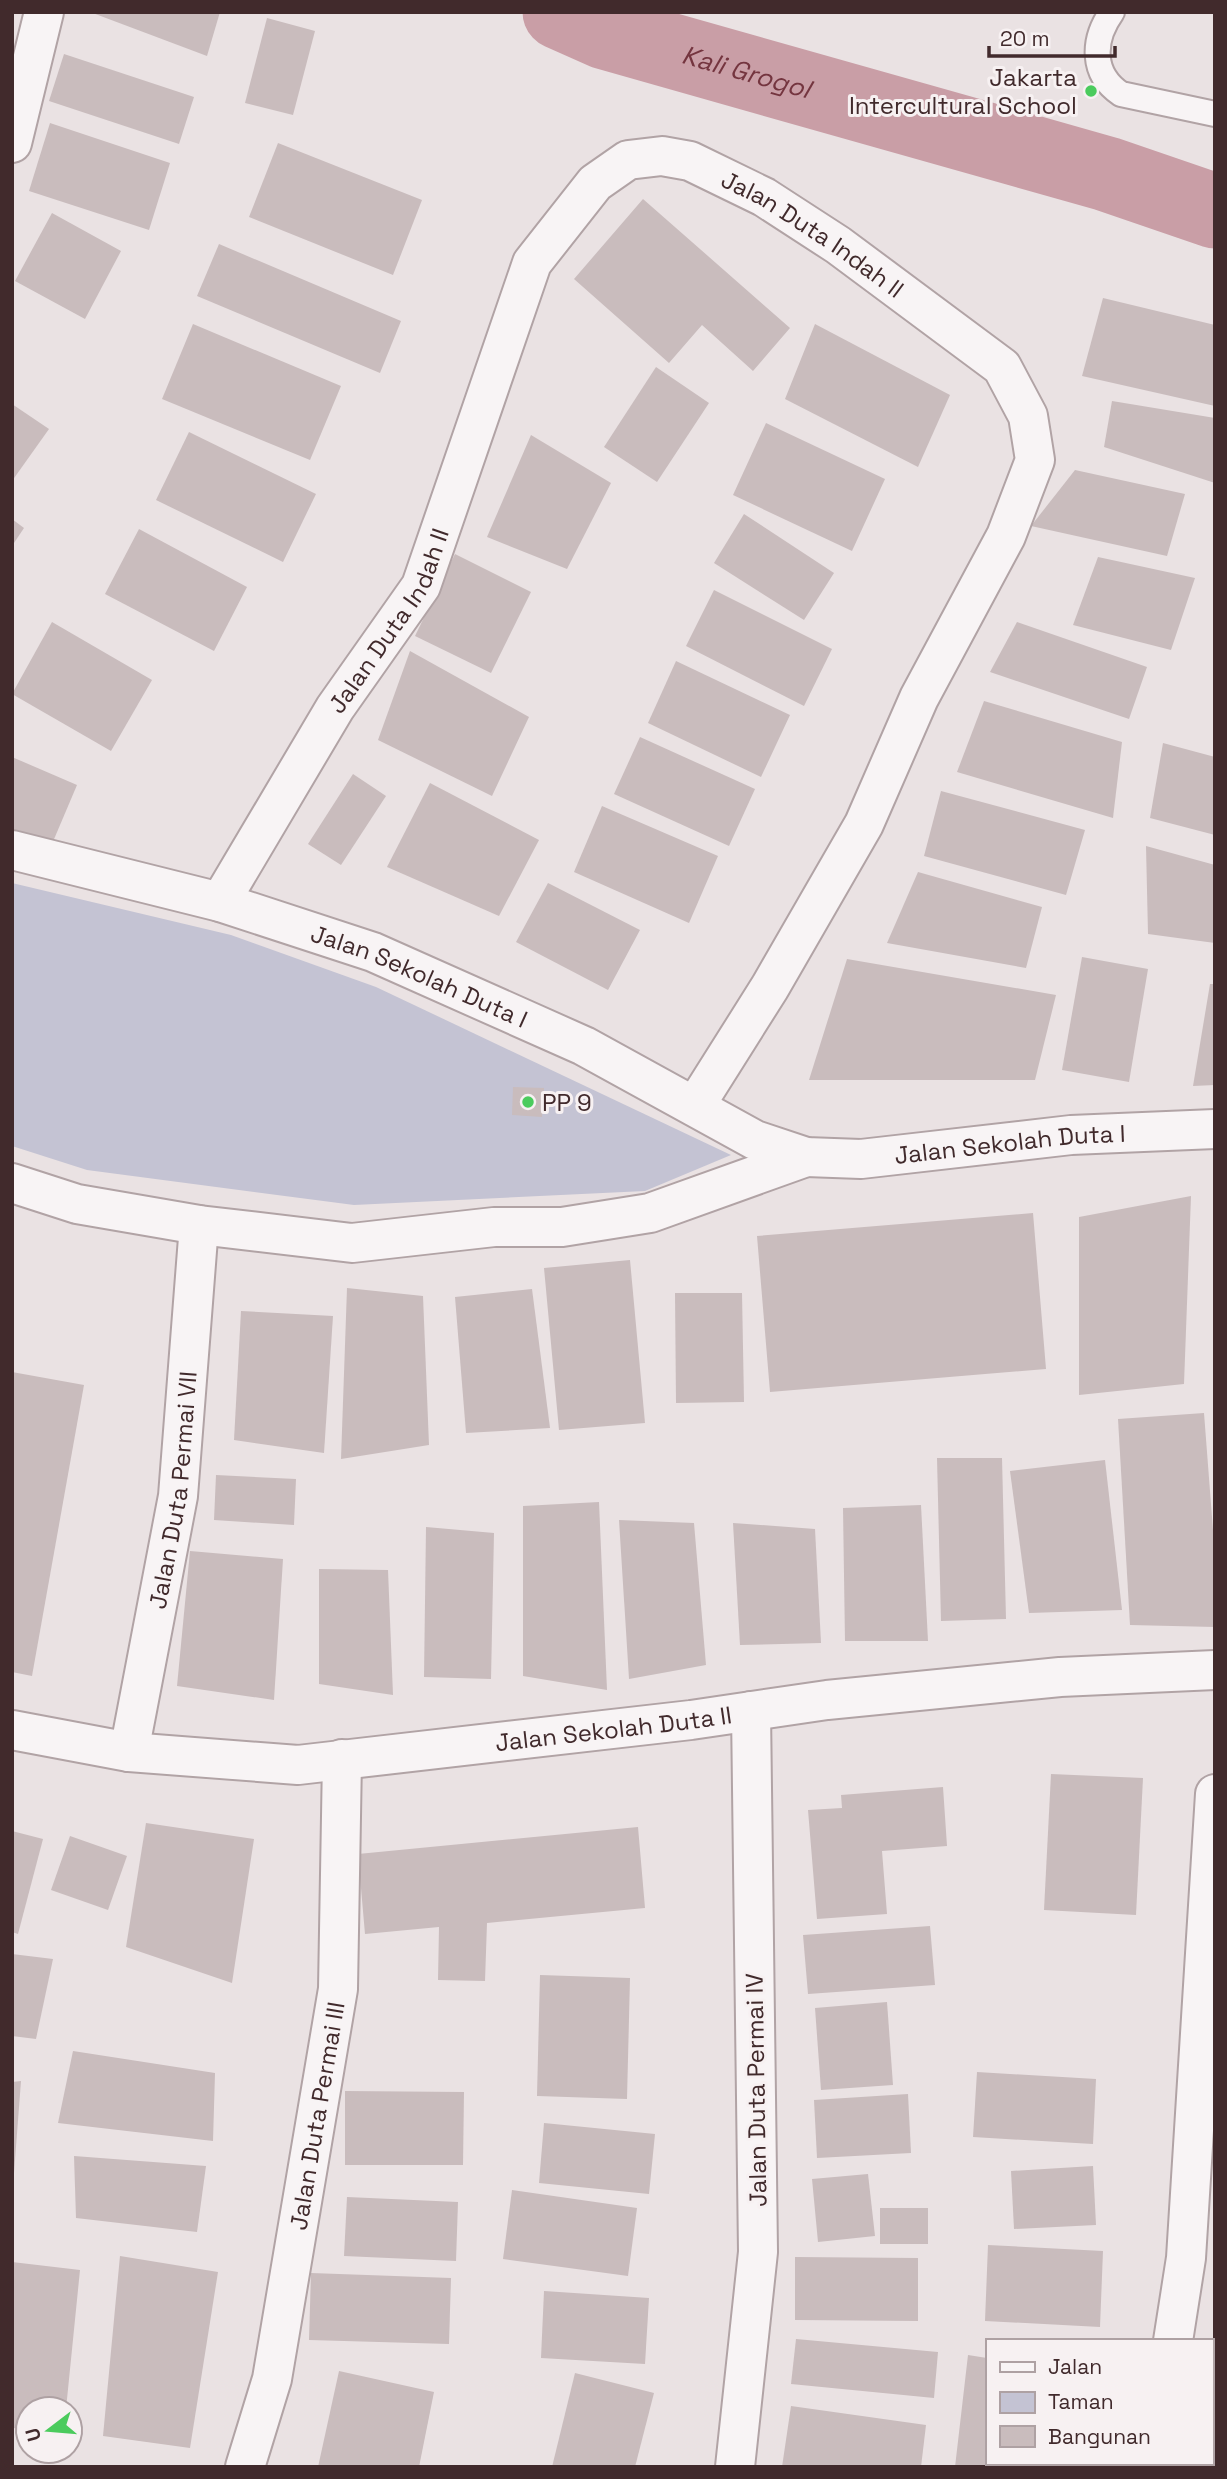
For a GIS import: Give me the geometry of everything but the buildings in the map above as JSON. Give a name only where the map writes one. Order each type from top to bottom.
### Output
[{"type":"street","points":[[12,144],[44,12]]},
{"type":"street","name":"Jalan Duta Indah II","points":[[220,902],[335,708],[421,586],[532,263],[595,183],[628,160],[662,156],[690,161],[764,197],[838,245],[1002,367],[1028,416],[1035,460],[1006,536],[919,698],[864,824],[770,987],[695,1105]]},
{"type":"street","name":"Jalan Sekolah Duta I","points":[[12,850],[220,902],[373,952],[584,1046],[755,1140],[806,1157],[861,1159],[1071,1135],[1215,1129]]},
{"type":"street","name":"Jalan Sekolah Duta I","points":[[12,1183],[77,1204],[199,1225],[352,1243],[494,1227],[562,1227],[650,1213],[806,1157]]},
{"type":"street","name":"Jalan Duta Permai VII","points":[[129,1752],[178,1496],[199,1225]]},
{"type":"street","name":"Jalan Sekolah Duta II","points":[[12,1730],[129,1752],[299,1765],[827,1700],[1060,1677],[1215,1670]]},
{"type":"street","name":"Jalan Duta Permai IV","points":[[735,2467],[758,2252],[751,1711]]},
{"type":"street","name":"Jalan Duta Permai III","points":[[246,2467],[272,2379],[338,1989],[342,1759]]},
{"type":"street","points":[[1173,2339],[1186,2258],[1215,1794]]},
{"type":"lane","points":[[1112,12],[1099,39],[1097,58],[1108,85],[1121,93],[1215,114]]},
{"type":"green space","points":[[12,883],[231,935],[376,987],[731,1155],[645,1191],[354,1205],[87,1170],[12,1146]]},
{"type":"waterway","name":"Kali Grogol","points":[[560,12],[605,32],[1107,174],[1215,211]]},
{"type":"place","name":"Jakarta Intercultural School","points":[[1091,91]]},
{"type":"place","name":"PP 9","points":[[528,1102]]}]
